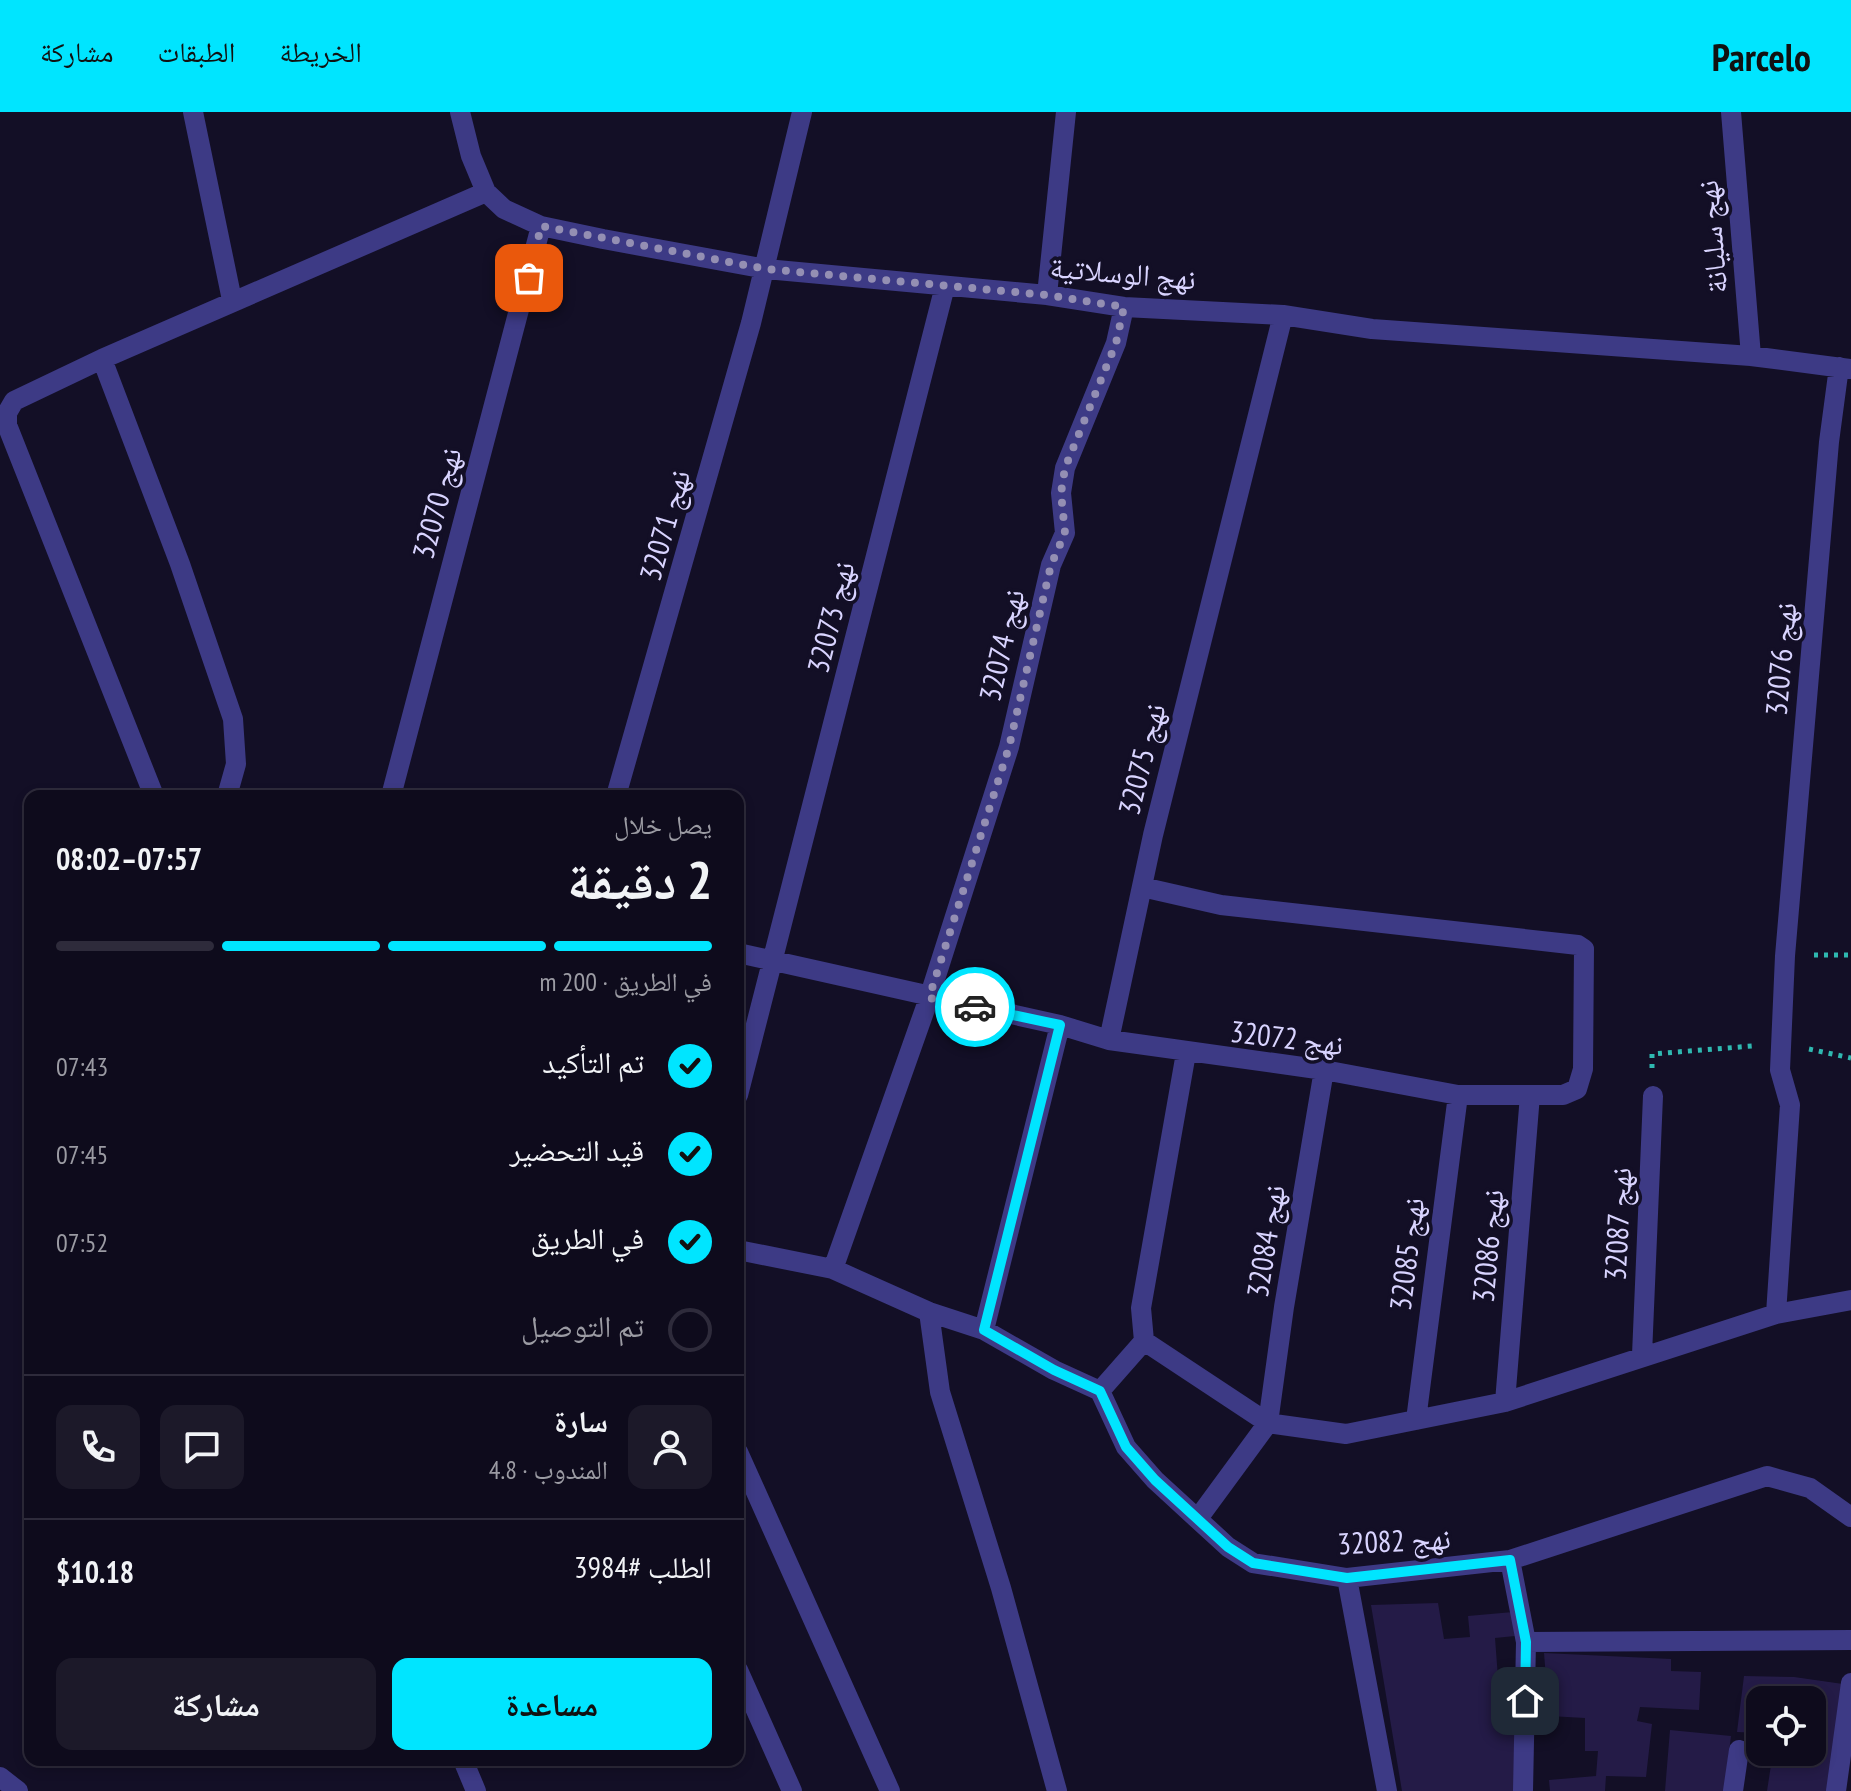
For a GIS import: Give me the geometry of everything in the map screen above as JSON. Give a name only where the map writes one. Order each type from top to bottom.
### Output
[{"type":"street","points":[[193,112],[232,300]]},
{"type":"street","points":[[152,790],[4,412],[14,401],[102,359],[486,192],[471,156],[460,112]]},
{"type":"street","name":"نهج 32071","points":[[618,790],[766,269],[802,112]]},
{"type":"street","points":[[1047,295],[1066,112]]},
{"type":"street","name":"نهج سليانة","points":[[1731,112],[1751,356]]},
{"type":"street","name":"نهج الوسلاتية","points":[[486,192],[504,209],[541,226],[766,269],[1047,295],[1124,307],[1283,315],[1372,329],[1751,356],[1845,368]]},
{"type":"street","name":"نهج 32070","points":[[393,790],[466,501],[523,304],[541,226]]},
{"type":"street","name":"نهج 32073","points":[[744,1072],[945,286]]},
{"type":"street","name":"نهج 32074","points":[[833,1269],[929,998],[1009,747],[1051,565],[1065,533],[1061,493],[1065,468],[1116,343],[1124,307]]},
{"type":"street","name":"نهج 32075","points":[[1109,1040],[1142,887],[1283,315]]},
{"type":"street","points":[[102,359],[180,564],[233,719],[236,764],[229,790]]},
{"type":"street","name":"نهج 32076","points":[[1776,1314],[1790,1105],[1780,1070],[1785,956],[1829,442],[1845,368]]},
{"type":"street","name":"نهج 32072","points":[[1109,1040],[1324,1070],[1458,1095],[1563,1095],[1577,1089],[1583,1069],[1584,949],[1581,946],[1221,905],[1142,887]]},
{"type":"street","points":[[744,955],[1060,1025],[1109,1040]]},
{"type":"street","points":[[984,1330],[1060,1025]]},
{"type":"street","points":[[744,1251],[833,1269],[929,1312],[984,1330],[1054,1370],[1100,1391],[1144,1341],[1141,1308],[1186,1053]]},
{"type":"street","name":"نهج 32084","points":[[1268,1423],[1324,1070]]},
{"type":"street","name":"نهج 32085","points":[[1416,1420],[1458,1095]]},
{"type":"street","name":"نهج 32086","points":[[1505,1402],[1530,1095]]},
{"type":"street","name":"نهج 32087","points":[[1642,1355],[1653,1096]]},
{"type":"street","points":[[1144,1341],[1268,1423],[1346,1434],[1505,1402],[1776,1314],[1851,1300]]},
{"type":"street","points":[[929,1312],[940,1392],[1001,1588],[1057,1791]]},
{"type":"street","name":"نهج 32082","points":[[1100,1391],[1126,1447],[1155,1480],[1199,1517],[1228,1547],[1253,1563],[1347,1578],[1510,1560],[1767,1476],[1810,1488],[1851,1517]]},
{"type":"street","points":[[1199,1517],[1268,1423]]},
{"type":"street","points":[[744,1465],[890,1791]]},
{"type":"street","points":[[1510,1560],[1526,1642],[1523,1791]]},
{"type":"street","points":[[1347,1578],[1387,1791]]},
{"type":"street","points":[[1526,1642],[1851,1640]]},
{"type":"street","points":[[744,1683],[792,1791]]},
{"type":"street","points":[[1836,1791],[1851,1683]]},
{"type":"street","points":[[1733,1791],[1739,1750]]},
{"type":"street","points":[[466,1766],[476,1791]]},
{"type":"street","points":[[0,1777],[18,1791]]},
{"type":"path","points":[[1653,1096],[1652,1054],[1780,1044],[1851,1058]]},
{"type":"building","points":[[1438,1603],[1444,1639],[1470,1637],[1468,1616],[1513,1612],[1515,1636],[1495,1638],[1499,1691],[1514,1690],[1519,1762],[1517,1791],[1402,1791],[1371,1605]]},
{"type":"building","points":[[1544,1653],[1671,1659],[1671,1671],[1701,1672],[1699,1710],[1640,1707],[1637,1721],[1652,1724],[1646,1777],[1606,1776],[1605,1791],[1550,1791],[1549,1780],[1596,1776],[1598,1751],[1585,1751],[1585,1718],[1549,1716]]},
{"type":"building","points":[[1744,1676],[1794,1677],[1850,1685],[1834,1791],[1767,1791],[1771,1766],[1826,1766],[1826,1686],[1746,1686],[1746,1732],[1737,1732]]},
{"type":"building","points":[[1670,1730],[1731,1736],[1724,1791],[1665,1791]]},
{"type":"way so far","points":[[529,278],[541,226],[766,269],[1047,295],[1124,307],[1116,343],[1065,468],[1061,493],[1065,533],[1051,565],[1009,747],[929,998],[975,1007]]},
{"type":"route","points":[[975,1007],[1060,1025],[984,1330],[1054,1370],[1100,1391],[1126,1447],[1155,1480],[1199,1517],[1228,1547],[1253,1563],[1347,1578],[1510,1560],[1526,1642],[1525,1701]]}]
